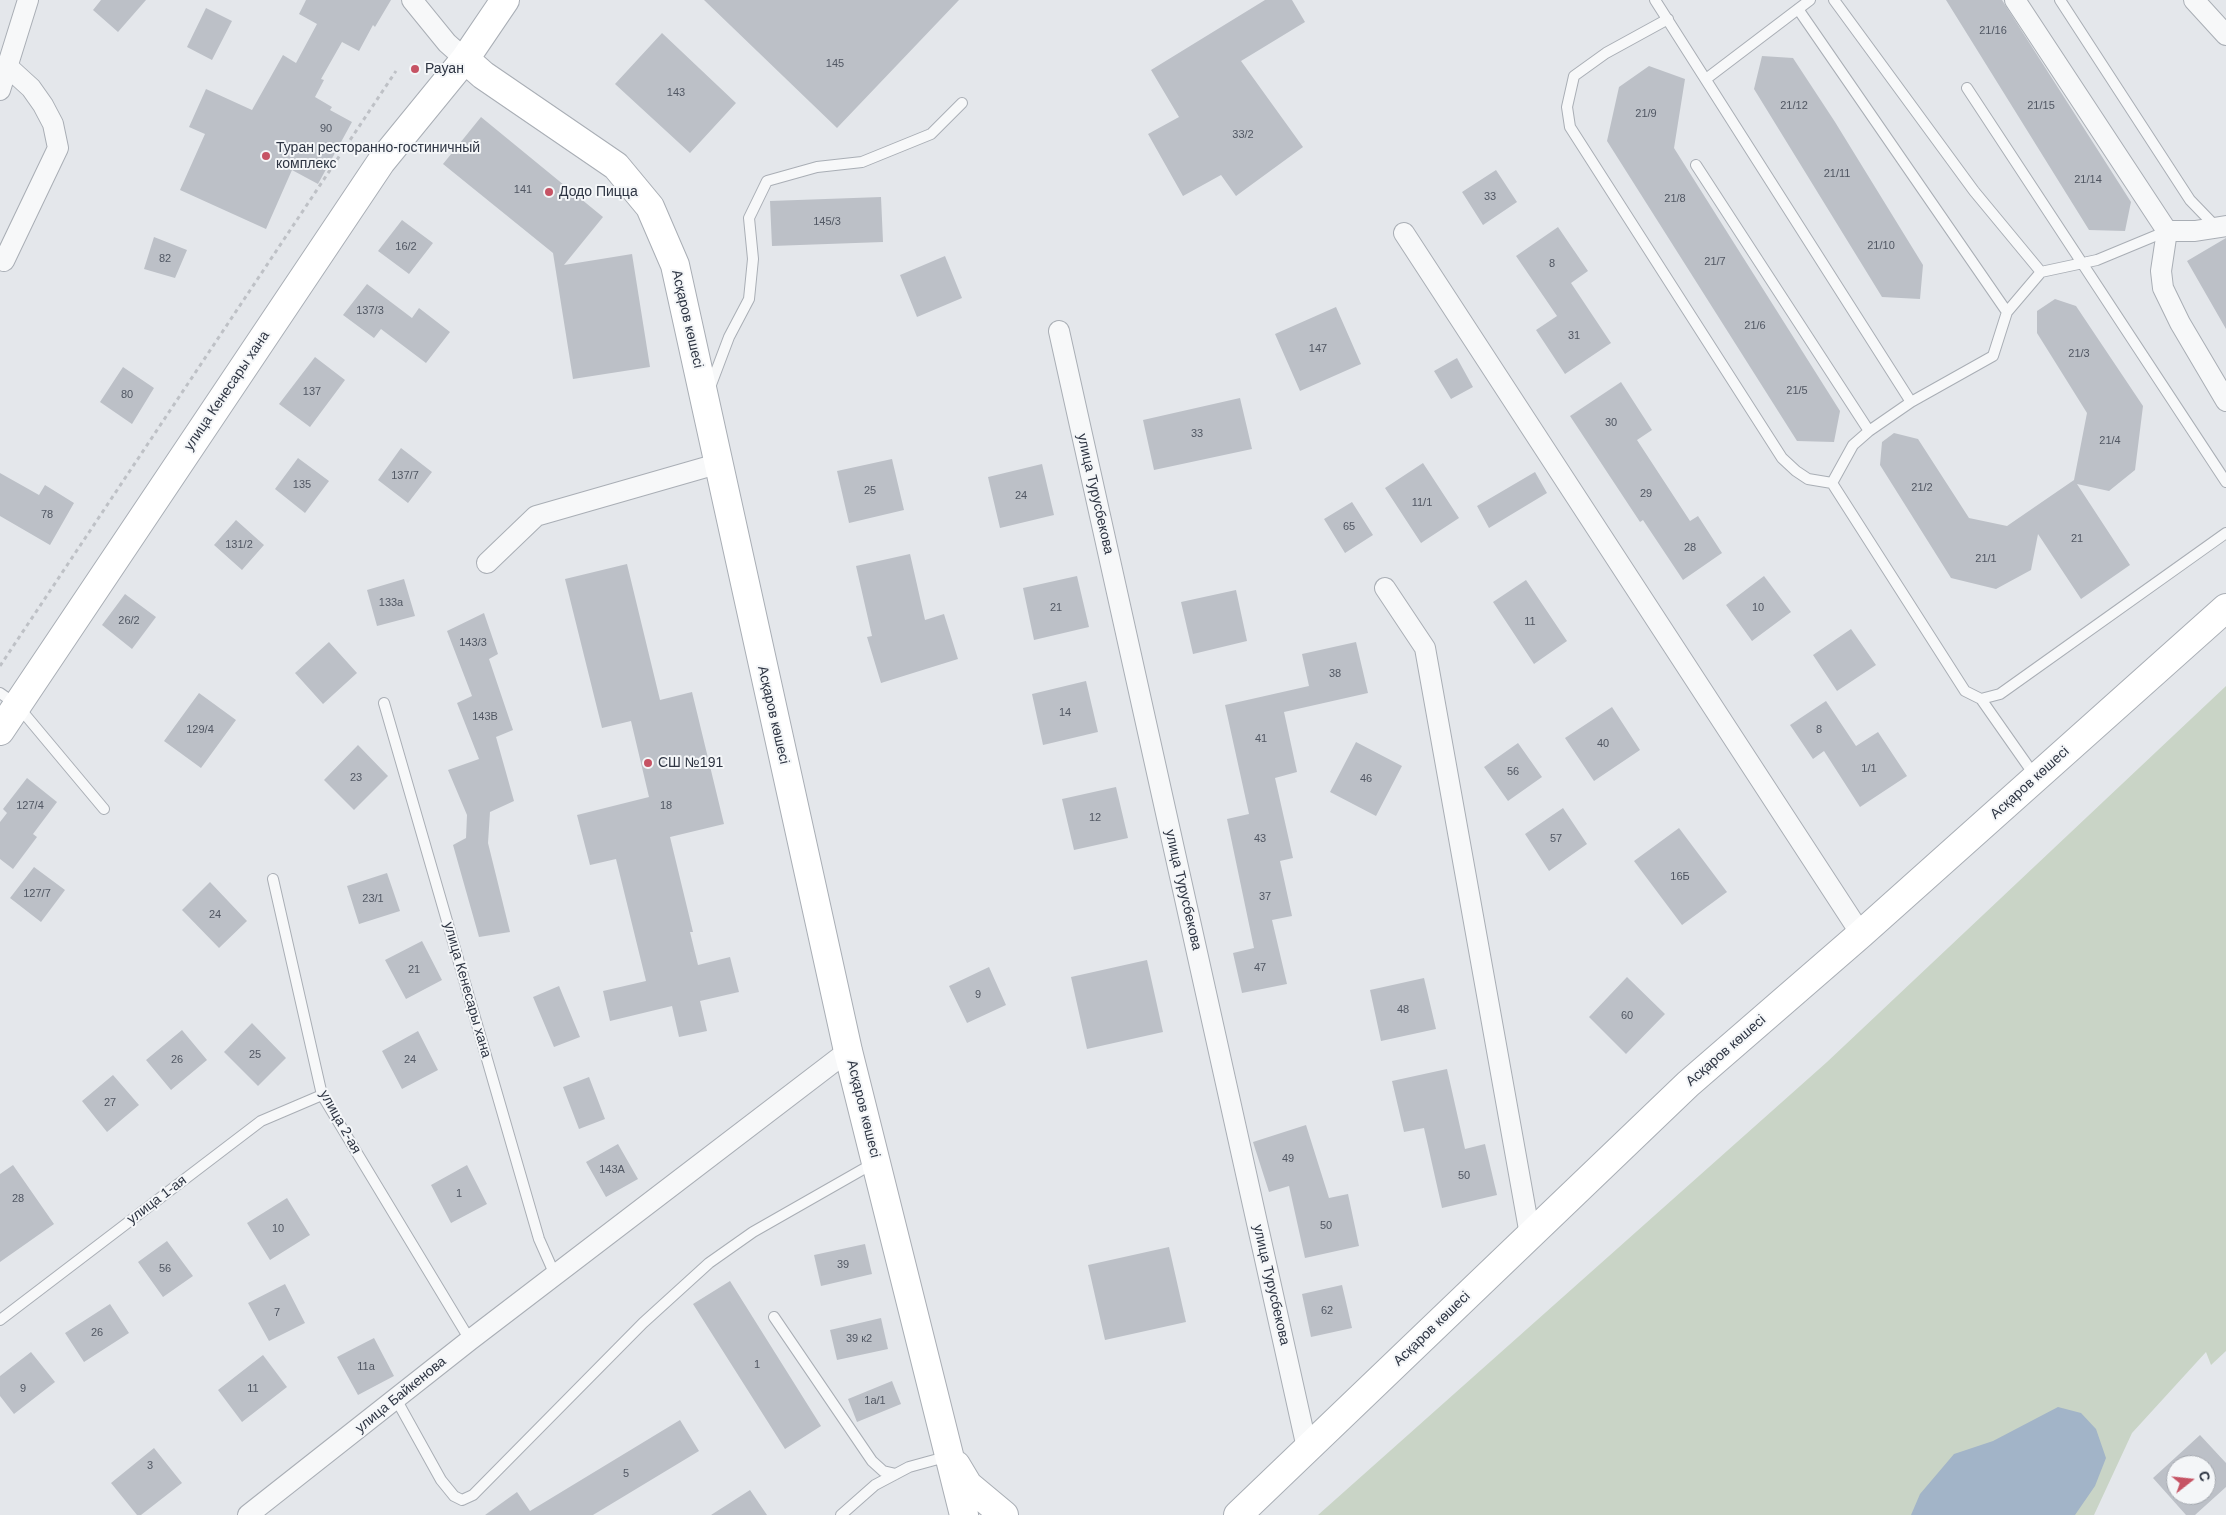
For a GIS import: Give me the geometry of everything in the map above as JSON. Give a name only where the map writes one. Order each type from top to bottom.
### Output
[{"type":"street","points":[[0,90],[28,0]]},
{"type":"street","points":[[412,0],[447,43],[465,59],[505,0]]},
{"type":"street","points":[[2015,0],[2167,231],[2160,271],[2163,288],[2180,323],[2226,401]]},
{"type":"street","points":[[2194,0],[2226,35]]},
{"type":"street","name":"Асқаров көшесі","points":[[465,59],[483,75],[616,166],[650,207],[675,265],[717,464],[848,1051],[964,1515]]},
{"type":"street","name":"улица Кенесары хана","points":[[0,731],[9,699],[381,162],[465,59]]},
{"type":"street","points":[[4,261],[58,148],[53,124],[43,105],[31,88],[8,67]]},
{"type":"street","points":[[2167,231],[2221,227]]},
{"type":"street","points":[[1404,233],[1861,934]]},
{"type":"street","name":"улица Турусбекова","points":[[1059,331],[1307,1448]]},
{"type":"street","points":[[487,563],[536,516],[717,464]]},
{"type":"street","points":[[1385,588],[1425,648],[1530,1235]]},
{"type":"street","name":"Асқаров көшесі","points":[[1238,1513],[1688,1084],[1861,934],[2226,608]]},
{"type":"street","name":"улица Байкенова","points":[[248,1515],[470,1340],[848,1051]]},
{"type":"street","points":[[950,1455],[968,1485],[1004,1515]]},
{"type":"lane","points":[[1655,0],[1911,402]]},
{"type":"lane","points":[[1706,79],[1810,0]]},
{"type":"lane","points":[[1834,0],[1860,32],[1974,191],[2041,272]]},
{"type":"lane","points":[[2060,0],[2190,200],[2221,227]]},
{"type":"lane","points":[[1798,9],[2007,312]]},
{"type":"lane","points":[[1668,19],[1606,53],[1574,76],[1567,107],[1570,126],[1782,458],[1808,479],[1832,483],[1965,691],[1981,699],[2036,778]]},
{"type":"lane","points":[[1967,88],[2226,482]]},
{"type":"lane","points":[[705,400],[729,337],[749,299],[753,259],[748,218],[768,181],[817,167],[862,162],[930,134],[962,103]]},
{"type":"lane","points":[[1696,165],[1869,431]]},
{"type":"lane","points":[[1832,483],[1853,445],[1869,431],[1911,402],[1993,356],[2007,312],[2041,272],[2082,264],[2167,231]]},
{"type":"lane","points":[[1981,699],[2000,694],[2226,533]]},
{"type":"lane","points":[[9,699],[104,809]]},
{"type":"lane","name":"улица Кенесары хана","points":[[384,703],[538,1239],[555,1275]]},
{"type":"lane","name":"улица 2-ая","points":[[273,879],[322,1094],[470,1340]]},
{"type":"lane","name":"улица 1-ая","points":[[0,1320],[261,1121],[322,1094]]},
{"type":"lane","points":[[396,1399],[442,1480],[454,1496],[462,1500],[473,1495],[643,1323],[709,1263],[753,1232],[876,1162]]},
{"type":"lane","points":[[774,1317],[872,1461],[883,1472],[896,1474]]},
{"type":"lane","points":[[841,1515],[874,1485],[909,1467],[950,1455]]},
{"type":"path","points":[[0,666],[396,72]]},
{"type":"green space","points":[[2226,686],[2226,1351],[2211,1365],[2206,1352],[2132,1433],[2094,1515],[1318,1515],[1827,1062]]},
{"type":"water","points":[[2058,1407],[2081,1413],[2096,1429],[2106,1458],[2095,1486],[2075,1515],[1911,1515],[1920,1494],[1954,1454],[1993,1441]]},
{"type":"building","points":[[101,0],[146,0],[118,32],[93,10]]},
{"type":"building","points":[[306,0],[391,0],[375,27],[373,25],[359,51],[342,42],[321,79],[324,80],[315,97],[332,107],[330,110],[352,122],[318,184],[292,170],[266,229],[180,190],[205,134],[189,127],[206,89],[252,110],[283,55],[296,63],[317,24],[299,14]]},
{"type":"building","points":[[704,0],[959,0],[837,128]]},
{"type":"building","points":[[1265,0],[1292,0],[1305,22],[1241,61],[1303,147],[1236,196],[1221,175],[1183,196],[1148,134],[1179,117],[1151,70]]},
{"type":"building","points":[[1946,0],[2002,0],[2131,202],[2125,231],[2089,230]]},
{"type":"building","points":[[206,8],[232,21],[212,60],[187,47]]},
{"type":"building","points":[[662,33],[736,103],[690,153],[615,84]]},
{"type":"building","points":[[1762,56],[1793,58],[1835,122],[1923,265],[1920,299],[1882,297],[1754,89]]},
{"type":"building","points":[[1649,66],[1685,79],[1674,148],[1840,411],[1834,442],[1797,441],[1607,141],[1619,87]]},
{"type":"building","points":[[481,117],[603,217],[564,265],[632,254],[650,367],[573,379],[553,253],[443,164]]},
{"type":"building","points":[[1496,170],[1517,202],[1483,225],[1462,192]]},
{"type":"building","points":[[881,197],[883,242],[772,246],[770,201]]},
{"type":"building","points":[[402,220],[433,243],[409,274],[378,251]]},
{"type":"building","points":[[1558,227],[1588,271],[1571,283],[1611,343],[1565,374],[1536,330],[1557,316],[1516,256]]},
{"type":"building","points":[[154,237],[187,250],[175,278],[144,269]]},
{"type":"building","points":[[2226,238],[2226,329],[2187,261]]},
{"type":"building","points":[[945,256],[962,298],[917,317],[900,275]]},
{"type":"building","points":[[367,284],[412,318],[419,308],[450,332],[426,363],[381,329],[374,338],[343,315]]},
{"type":"building","points":[[2055,299],[2076,306],[2143,406],[2135,470],[2109,491],[2077,484],[2130,565],[2081,599],[2038,534],[2031,570],[1996,589],[1951,578],[1880,465],[1882,442],[1894,433],[1918,439],[1969,518],[2007,526],[2074,480],[2087,413],[2037,333],[2037,311]]},
{"type":"building","points":[[1336,307],[1361,364],[1300,391],[1275,334]]},
{"type":"building","points":[[315,357],[345,380],[310,427],[279,404]]},
{"type":"building","points":[[1457,358],[1473,387],[1451,399],[1434,371]]},
{"type":"building","points":[[123,367],[154,388],[132,424],[100,402]]},
{"type":"building","points":[[1621,382],[1652,430],[1637,440],[1690,521],[1698,516],[1722,553],[1683,580],[1643,520],[1640,522],[1570,416]]},
{"type":"building","points":[[1240,398],[1252,449],[1154,470],[1143,420]]},
{"type":"building","points":[[401,448],[432,472],[408,503],[378,480]]},
{"type":"building","points":[[298,458],[329,481],[305,513],[275,489]]},
{"type":"building","points":[[892,459],[904,510],[849,523],[837,471]]},
{"type":"building","points":[[1423,463],[1459,518],[1421,543],[1385,488]]},
{"type":"building","points":[[1042,464],[1054,515],[1000,528],[988,477]]},
{"type":"building","points":[[1535,472],[1547,493],[1489,528],[1477,506]]},
{"type":"building","points":[[0,473],[39,495],[45,485],[74,503],[50,545],[0,516]]},
{"type":"building","points":[[1352,502],[1373,535],[1345,553],[1324,519]]},
{"type":"building","points":[[236,520],[264,545],[242,570],[214,545]]},
{"type":"building","points":[[910,554],[925,620],[944,614],[958,659],[881,683],[867,637],[872,636],[856,566]]},
{"type":"building","name":"СШ №191","points":[[627,564],[660,700],[692,692],[724,824],[670,837],[693,932],[690,932],[698,965],[730,957],[739,992],[700,1001],[707,1031],[679,1037],[672,1006],[610,1021],[603,991],[646,981],[616,859],[590,865],[577,815],[649,797],[631,721],[602,728],[565,579]]},
{"type":"building","points":[[1077,576],[1089,627],[1034,640],[1023,588]]},
{"type":"building","points":[[1764,576],[1791,612],[1752,641],[1726,605]]},
{"type":"building","points":[[404,579],[415,616],[377,626],[367,590]]},
{"type":"building","points":[[1526,580],[1567,641],[1534,664],[1493,602]]},
{"type":"building","points":[[1236,590],[1247,641],[1193,654],[1181,602]]},
{"type":"building","points":[[125,594],[156,617],[132,649],[102,625]]},
{"type":"building","points":[[484,613],[498,654],[489,659],[513,730],[496,737],[514,801],[490,812],[488,843],[510,932],[479,937],[453,845],[466,838],[467,815],[448,770],[479,759],[457,703],[472,696],[447,631]]},
{"type":"building","points":[[1851,629],[1876,665],[1837,691],[1813,655]]},
{"type":"building","points":[[329,642],[357,673],[323,704],[295,673]]},
{"type":"building","points":[[1356,642],[1368,693],[1284,712],[1297,772],[1275,778],[1293,858],[1280,861],[1292,916],[1272,920],[1287,984],[1242,993],[1233,953],[1254,948],[1227,819],[1249,814],[1225,705],[1309,686],[1302,654]]},
{"type":"building","points":[[1086,681],[1098,732],[1043,745],[1032,694]]},
{"type":"building","points":[[199,693],[236,720],[201,768],[164,741]]},
{"type":"building","points":[[1826,701],[1856,746],[1878,732],[1907,776],[1860,807],[1824,751],[1813,759],[1790,725]]},
{"type":"building","points":[[1612,707],[1640,750],[1594,781],[1565,738]]},
{"type":"building","points":[[1356,742],[1402,766],[1376,816],[1330,792]]},
{"type":"building","points":[[1518,743],[1542,777],[1508,801],[1484,767]]},
{"type":"building","points":[[358,745],[388,776],[354,810],[324,780]]},
{"type":"building","points":[[27,778],[57,802],[33,834],[37,837],[13,869],[0,859],[0,822],[7,813],[3,809]]},
{"type":"building","points":[[1116,787],[1128,838],[1074,850],[1062,799]]},
{"type":"building","points":[[1563,808],[1587,844],[1549,871],[1525,834]]},
{"type":"building","points":[[1679,828],[1727,892],[1682,925],[1634,861]]},
{"type":"building","points":[[34,867],[65,890],[41,922],[10,898]]},
{"type":"building","points":[[387,873],[400,911],[359,924],[347,886]]},
{"type":"building","points":[[210,882],[247,921],[219,948],[182,910]]},
{"type":"building","points":[[422,941],[442,980],[406,999],[385,960]]},
{"type":"building","points":[[1147,960],[1163,1032],[1087,1049],[1071,977]]},
{"type":"building","points":[[989,967],[1006,1005],[967,1023],[949,986]]},
{"type":"building","points":[[1627,977],[1665,1014],[1626,1054],[1589,1017]]},
{"type":"building","points":[[1424,978],[1436,1029],[1381,1041],[1370,990]]},
{"type":"building","points":[[559,986],[580,1037],[554,1047],[533,997]]},
{"type":"building","points":[[252,1023],[286,1058],[258,1086],[224,1052]]},
{"type":"building","points":[[182,1030],[207,1060],[171,1090],[146,1060]]},
{"type":"building","points":[[418,1031],[438,1070],[402,1089],[382,1051]]},
{"type":"building","points":[[1447,1069],[1465,1149],[1485,1144],[1497,1195],[1442,1208],[1424,1128],[1404,1132],[1392,1081]]},
{"type":"building","points":[[113,1075],[139,1105],[107,1132],[82,1101]]},
{"type":"building","points":[[589,1077],[605,1119],[579,1129],[563,1087]]},
{"type":"building","points":[[1306,1125],[1329,1198],[1348,1194],[1359,1246],[1305,1258],[1289,1186],[1269,1192],[1253,1142]]},
{"type":"building","points":[[618,1144],[638,1179],[606,1197],[586,1162]]},
{"type":"building","points":[[13,1165],[54,1224],[0,1262],[0,1174]]},
{"type":"building","points":[[467,1165],[487,1204],[451,1223],[431,1185]]},
{"type":"building","points":[[287,1198],[310,1235],[270,1260],[247,1223]]},
{"type":"building","points":[[167,1241],[193,1276],[163,1297],[138,1262]]},
{"type":"building","points":[[865,1244],[872,1274],[821,1286],[814,1255]]},
{"type":"building","points":[[1169,1247],[1186,1322],[1105,1340],[1088,1265]]},
{"type":"building","points":[[730,1281],[821,1426],[785,1449],[693,1304]]},
{"type":"building","points":[[285,1284],[305,1323],[269,1341],[248,1303]]},
{"type":"building","points":[[1342,1285],[1352,1328],[1311,1337],[1302,1294]]},
{"type":"building","points":[[110,1304],[129,1333],[84,1362],[65,1333]]},
{"type":"building","points":[[881,1318],[888,1349],[837,1360],[830,1330]]},
{"type":"building","points":[[374,1338],[394,1376],[358,1395],[337,1357]]},
{"type":"building","points":[[31,1352],[55,1382],[14,1414],[0,1396],[0,1376]]},
{"type":"building","points":[[263,1355],[287,1387],[242,1422],[218,1390]]},
{"type":"building","points":[[892,1381],[901,1404],[857,1422],[848,1399]]},
{"type":"building","points":[[680,1420],[699,1451],[593,1515],[485,1515],[517,1492],[530,1511]]},
{"type":"building","points":[[2200,1435],[2226,1463],[2226,1487],[2216,1496],[2216,1455],[2178,1455]]},
{"type":"building","points":[[154,1448],[182,1483],[141,1515],[137,1515],[111,1483]]},
{"type":"building","points":[[2166,1466],[2166,1493],[2153,1478]]},
{"type":"building","points":[[750,1490],[767,1515],[711,1515]]},
{"type":"building","points":[[2177,1505],[2206,1505],[2195,1515],[2186,1515]]},
{"type":"place","name":"Рауан","points":[[415,69]]},
{"type":"place","name":"Туран ресторанно-гостиничный комплекс","points":[[266,156]]},
{"type":"place","name":"Додо Пицца","points":[[549,192]]},
{"type":"place","name":"СШ №191","points":[[648,763]]}]
